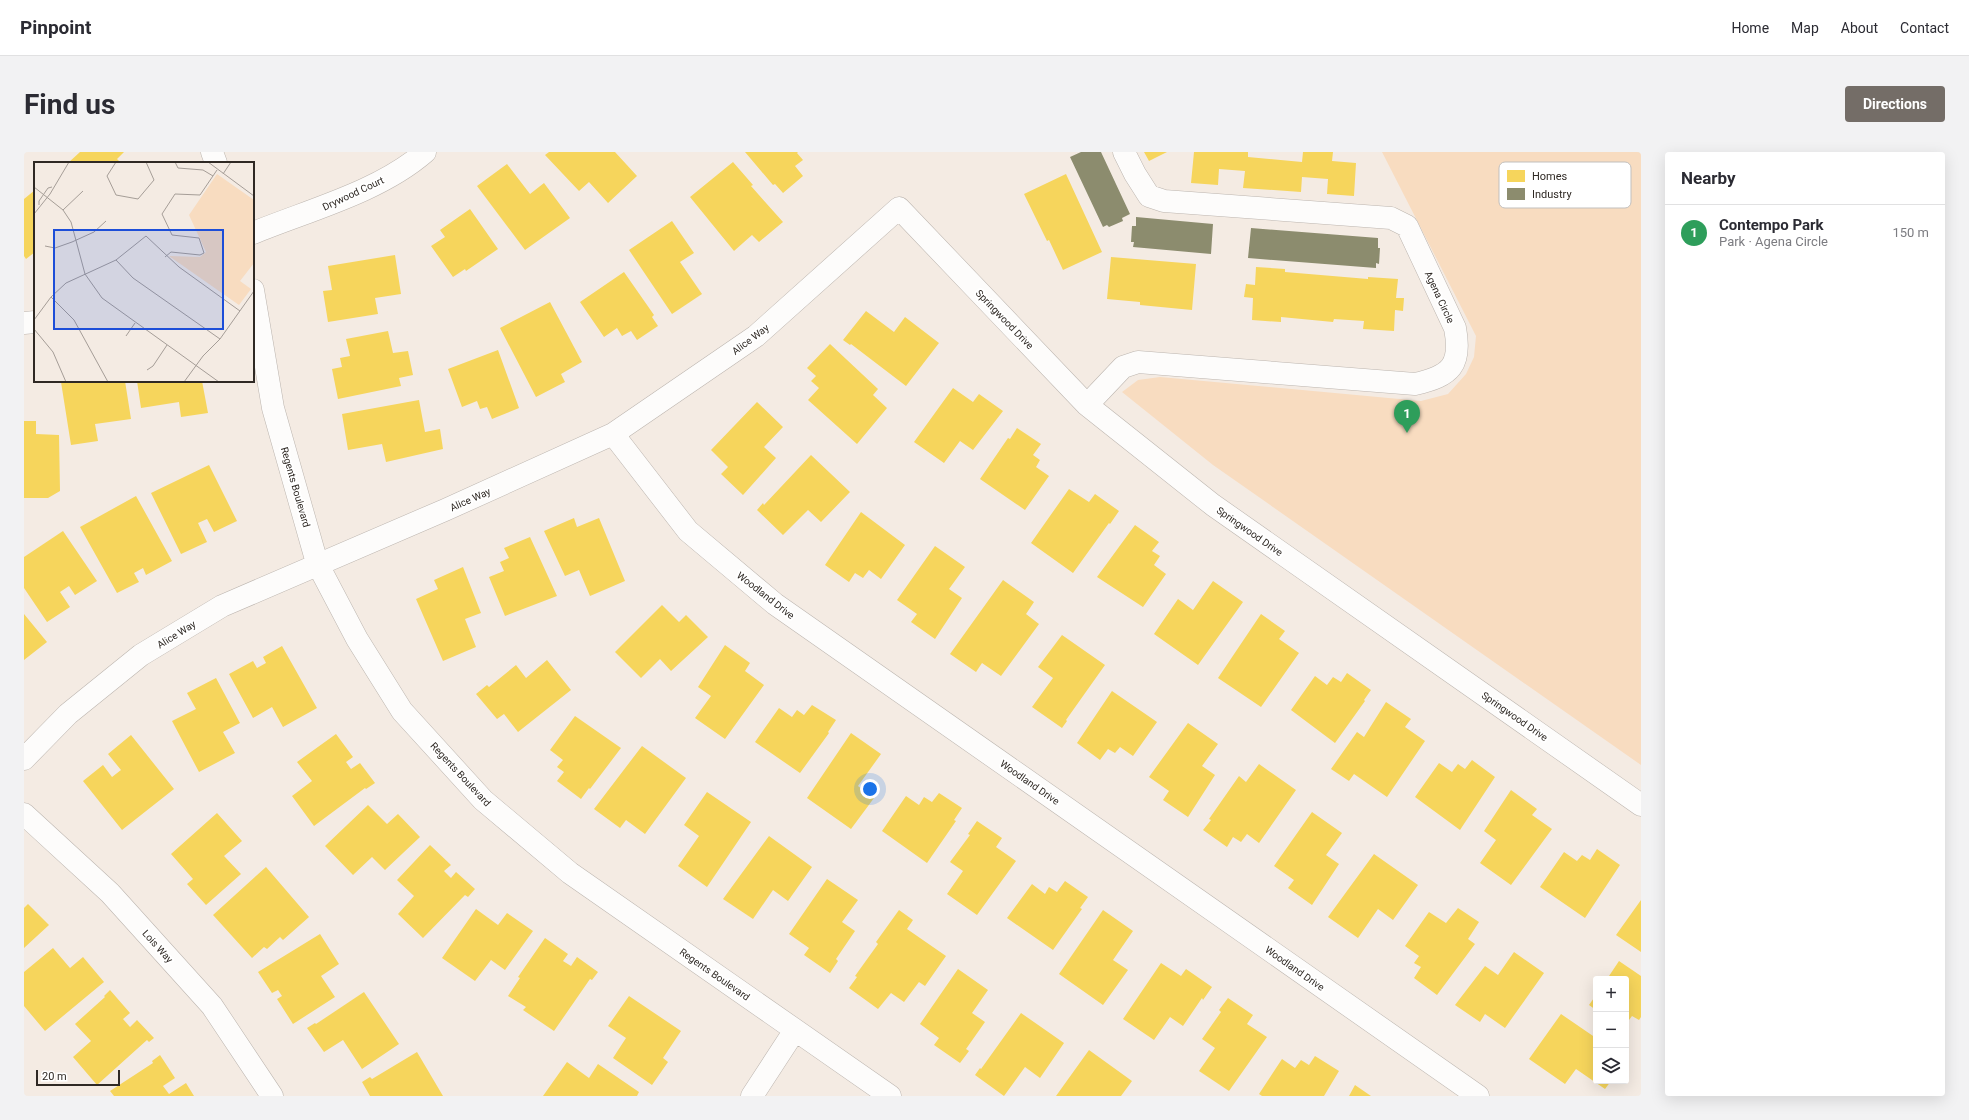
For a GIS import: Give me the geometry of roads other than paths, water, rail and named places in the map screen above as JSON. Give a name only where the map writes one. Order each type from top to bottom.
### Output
[{"type":"street","points":[[212,152],[216,162]]},
{"type":"street","name":"Drywood Court","points":[[254,233],[336,203],[409,166],[425,152]]},
{"type":"street","name":"Agena Circle","points":[[1087,405],[1123,368],[1138,362],[1415,384],[1436,380],[1447,372],[1455,362],[1458,344],[1455,328],[1407,226],[1391,218],[1164,201],[1149,196],[1134,174],[1124,152]]},
{"type":"street","name":"Springwood Drive","points":[[899,208],[1087,405],[1213,505],[1641,805]]},
{"type":"street","name":"Alice Way","points":[[24,759],[68,714],[142,655],[222,606],[445,510],[613,434],[756,336],[899,208]]},
{"type":"street","name":"Regents Boulevard","points":[[254,296],[273,408],[317,564],[357,639],[402,711],[483,800],[570,873],[890,1096]]},
{"type":"street","points":[[24,323],[34,322]]},
{"type":"street","name":"Woodland Drive","points":[[613,434],[688,531],[775,604],[1478,1096]]},
{"type":"street","name":"Lois Way","points":[[24,814],[110,893],[212,1006],[272,1096]]},
{"type":"street","points":[[752,1096],[796,1030]]},
{"type":"place","name":"Contempo Park","points":[[1407,433]]}]
